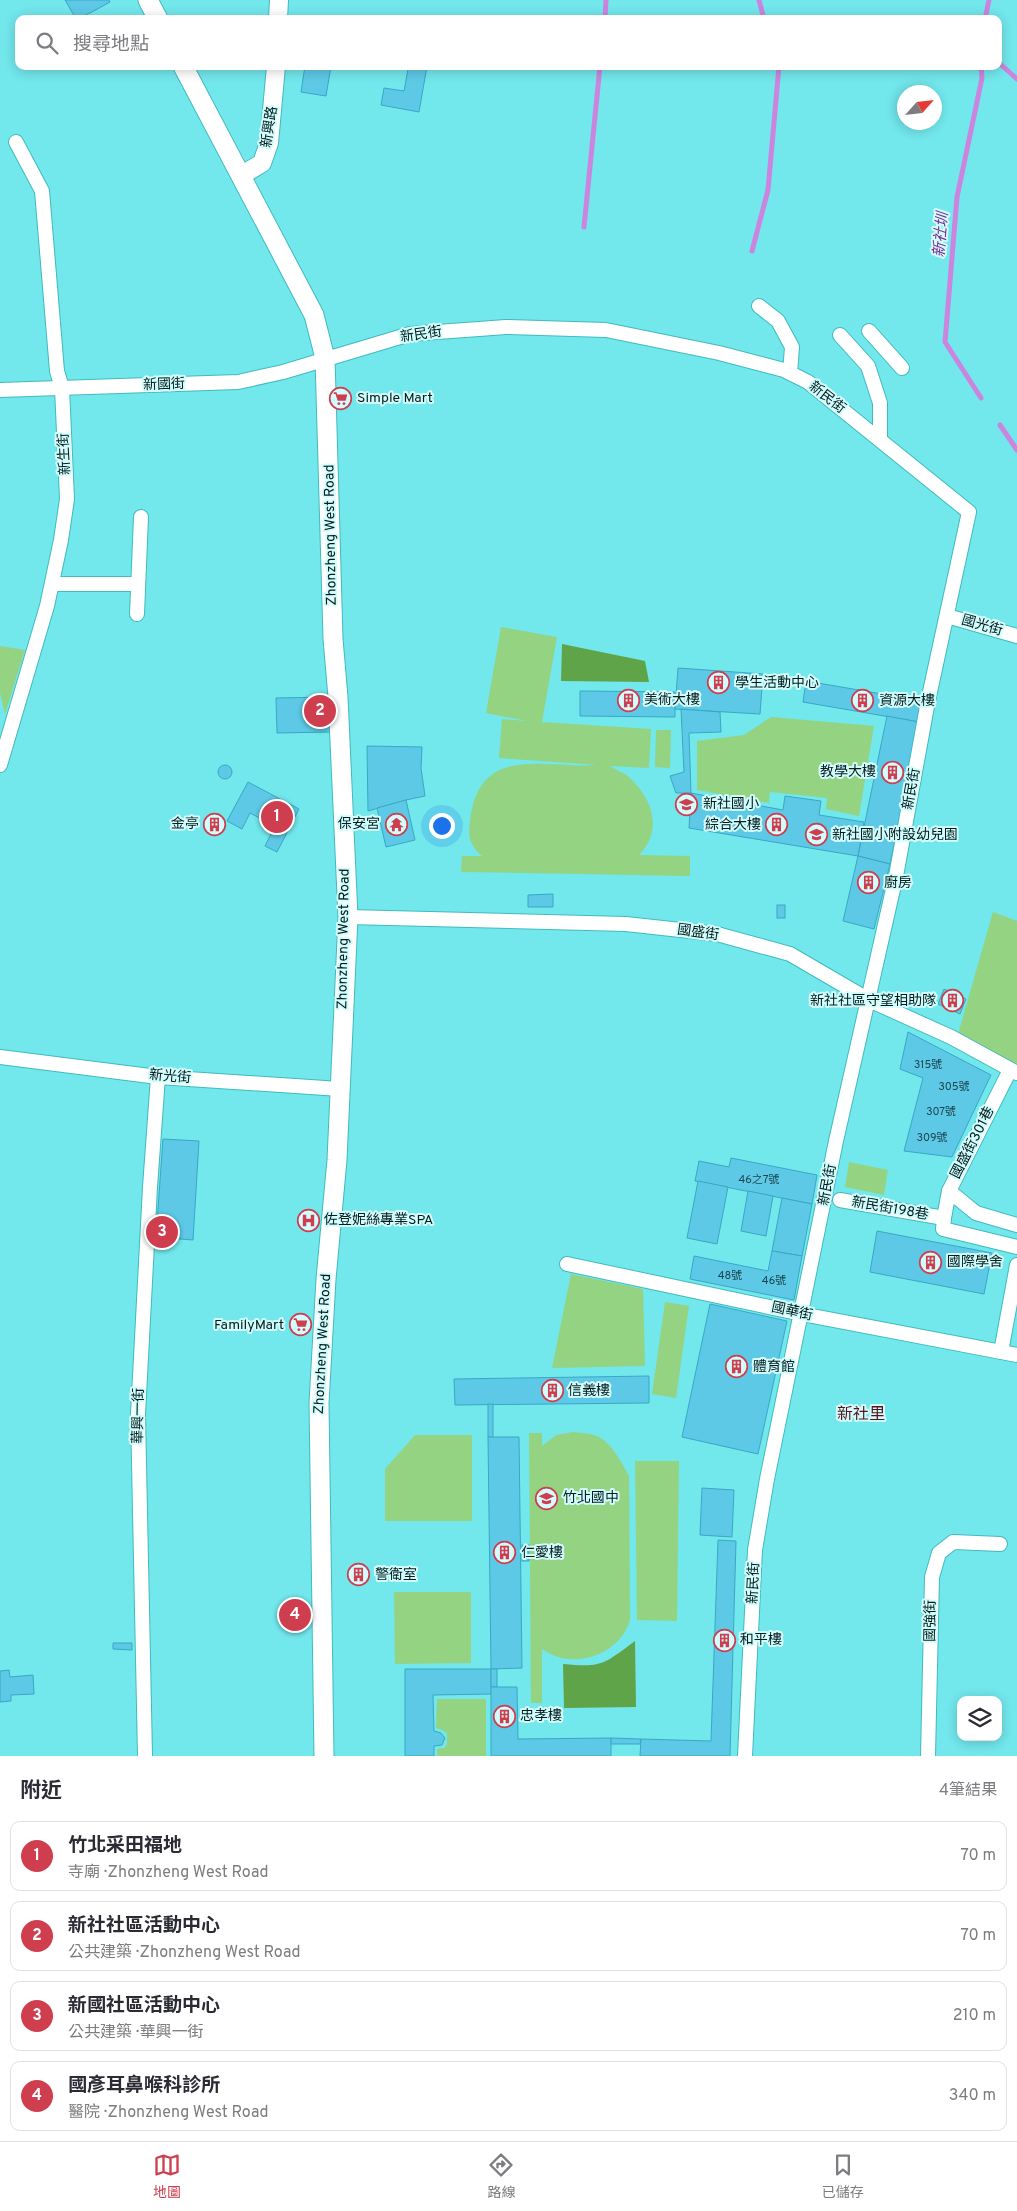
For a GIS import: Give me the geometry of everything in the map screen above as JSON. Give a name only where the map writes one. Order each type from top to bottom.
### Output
[{"type":"main road","points":[[148,0],[156,15]]},
{"type":"main road","name":"Zhonzheng West Road","points":[[185,70],[314,315],[325,358],[333,639],[338,697],[348,917],[337,1160],[326,1279],[319,1403],[324,1756]]},
{"type":"street","points":[[278,15],[279,0]]},
{"type":"street","name":"新興路","points":[[242,175],[262,163],[270,144],[276,70]]},
{"type":"street","name":"新生街","points":[[0,764],[42,626],[52,584],[67,499],[62,388],[57,371],[42,191],[16,142]]},
{"type":"street","points":[[759,306],[778,321],[792,347],[790,373]]},
{"type":"street","name":"新民街","points":[[325,358],[410,334],[506,327],[606,330],[719,353],[790,373],[808,382],[969,512],[928,701],[896,876],[836,1142],[767,1478],[756,1550],[745,1756]]},
{"type":"street","points":[[869,331],[902,368]]},
{"type":"street","points":[[840,335],[868,366],[880,403],[880,439]]},
{"type":"street","name":"新國街","points":[[0,390],[238,382],[283,372],[325,358]]},
{"type":"street","points":[[138,614],[137,584],[141,518]]},
{"type":"street","points":[[52,584],[137,584]]},
{"type":"street","name":"國光街","points":[[947,616],[1017,636]]},
{"type":"street","name":"國盛街","points":[[348,917],[626,924],[717,934],[790,954],[869,1000],[951,1036],[1015,1074]]},
{"type":"street","name":"新光街","points":[[0,1057],[158,1077],[340,1088]]},
{"type":"street","name":"國盛街301巷","points":[[944,1218],[949,1191],[1001,1088],[1015,1074]]},
{"type":"street","name":"華興一街","points":[[145,1756],[138,1414],[150,1186],[158,1077]]},
{"type":"street","points":[[949,1191],[976,1213],[1017,1225]]},
{"type":"street","name":"新民街198巷","points":[[840,1200],[944,1218],[943,1229],[1017,1247]]},
{"type":"street","name":"國華街","points":[[567,1264],[802,1314],[1017,1354]]},
{"type":"street","points":[[1002,1352],[1017,1265]]},
{"type":"street","name":"國強街","points":[[928,1756],[932,1577],[939,1553],[953,1542],[1000,1544]]},
{"type":"green space","points":[[501,627],[557,637],[542,722],[651,729],[649,768],[610,766],[630,778],[649,805],[653,825],[651,836],[639,855],[690,856],[690,876],[461,872],[462,856],[482,856],[471,842],[469,826],[478,792],[489,777],[503,769],[520,765],[598,765],[499,758],[502,719],[527,721],[486,713]]},
{"type":"green space","points":[[562,644],[645,661],[649,682],[561,681]]},
{"type":"green space","points":[[0,646],[25,650],[5,714],[0,693]]},
{"type":"green space","points":[[771,717],[874,726],[859,816],[826,809],[827,798],[770,792],[769,803],[697,790],[697,741],[744,735]]},
{"type":"green space","points":[[656,730],[671,730],[670,768],[655,767]]},
{"type":"green space","points":[[993,912],[1017,921],[1017,1067],[958,1034]]},
{"type":"green space","points":[[849,1162],[888,1170],[884,1195],[845,1187]]},
{"type":"green space","points":[[571,1274],[643,1289],[645,1366],[552,1368]]},
{"type":"green space","points":[[665,1302],[689,1306],[676,1398],[652,1394]]},
{"type":"green space","points":[[573,1432],[591,1434],[602,1439],[616,1453],[629,1476],[630,1620],[616,1643],[605,1651],[593,1656],[567,1659],[554,1656],[542,1649],[542,1703],[531,1703],[529,1433],[542,1433],[542,1446],[556,1435]]},
{"type":"green space","points":[[415,1435],[472,1435],[472,1521],[385,1521],[385,1469]]},
{"type":"green space","points":[[635,1461],[679,1461],[677,1621],[637,1620]]},
{"type":"green space","points":[[394,1592],[471,1592],[471,1663],[395,1664]]},
{"type":"green space","points":[[635,1641],[636,1707],[564,1708],[563,1664],[595,1665],[602,1663]]},
{"type":"green space","points":[[437,1699],[486,1699],[486,1756],[437,1756],[437,1749],[444,1748],[447,1744],[447,1733],[436,1728]]},
{"type":"building","points":[[65,0],[109,0],[110,2],[86,15],[74,15]]},
{"type":"building","points":[[304,70],[330,70],[326,96],[301,92]]},
{"type":"building","points":[[408,70],[426,70],[419,112],[381,105],[384,88],[404,91]]},
{"type":"building","name":"學生活動中心","points":[[678,668],[763,674],[760,714],[675,709]]},
{"type":"building","name":"資源大樓","points":[[806,681],[923,701],[919,722],[803,702]]},
{"type":"building","name":"美術大樓","points":[[580,691],[675,692],[675,717],[580,716]]},
{"type":"building","points":[[329,697],[330,732],[277,733],[276,698]]},
{"type":"building","points":[[681,709],[720,712],[721,732],[689,733],[691,793],[676,793],[670,776],[684,772]]},
{"type":"building","name":"教學大樓","points":[[887,716],[919,722],[890,864],[858,856]]},
{"type":"building","points":[[367,746],[422,747],[421,768],[425,796],[368,811]]},
{"type":"building","points":[[222,765],[228,765],[232,772],[228,779],[222,779],[218,775],[218,769]]},
{"type":"building","points":[[248,782],[299,809],[277,852],[265,846],[275,826],[250,813],[242,829],[227,821]]},
{"type":"building","name":"綜合大樓","points":[[691,793],[783,810],[785,796],[821,801],[819,815],[864,822],[858,856],[689,828]]},
{"type":"building","name":"保安宮","points":[[406,800],[415,840],[386,847],[377,808]]},
{"type":"building","name":"廚房","points":[[858,856],[890,864],[874,929],[843,921]]},
{"type":"building","points":[[553,894],[553,907],[528,907],[528,895]]},
{"type":"building","points":[[777,905],[785,905],[785,918],[777,918]]},
{"type":"building","name":"新社社區守望相助隊","points":[[944,989],[966,999],[960,1014],[938,1004]]},
{"type":"building","points":[[908,1032],[991,1075],[952,1157],[904,1151],[923,1078],[900,1069]]},
{"type":"building","points":[[163,1139],[199,1141],[193,1240],[156,1237]]},
{"type":"building","points":[[731,1158],[817,1175],[812,1204],[695,1181],[699,1161],[729,1167]]},
{"type":"building","points":[[698,1181],[728,1187],[717,1244],[687,1238]]},
{"type":"building","points":[[748,1191],[773,1196],[766,1236],[741,1231]]},
{"type":"building","points":[[782,1198],[812,1204],[802,1256],[772,1251]]},
{"type":"building","name":"國際學舍","points":[[877,1231],[992,1253],[984,1294],[870,1272]]},
{"type":"building","points":[[772,1251],[802,1256],[794,1300],[690,1279],[694,1256],[768,1271]]},
{"type":"building","name":"體育館","points":[[710,1304],[787,1321],[758,1454],[682,1437]]},
{"type":"building","name":"信義樓","points":[[649,1376],[649,1403],[455,1405],[454,1379]]},
{"type":"building","points":[[488,1404],[493,1404],[493,1437],[488,1437]]},
{"type":"building","name":"仁愛樓","points":[[488,1437],[519,1437],[522,1668],[491,1669]]},
{"type":"building","points":[[702,1488],[734,1490],[732,1537],[700,1535]]},
{"type":"building","name":"和平樓","points":[[718,1540],[736,1541],[730,1756],[640,1756],[641,1739],[711,1741]]},
{"type":"building","points":[[522,1545],[529,1545],[529,1561],[522,1561]]},
{"type":"building","name":"警衛室","points":[[353,1569],[365,1569],[365,1580],[352,1580]]},
{"type":"building","points":[[113,1643],[132,1643],[132,1650],[113,1649]]},
{"type":"building","points":[[405,1669],[491,1669],[491,1694],[433,1695],[434,1731],[441,1733],[445,1738],[442,1745],[434,1746],[434,1756],[405,1756]]},
{"type":"building","points":[[491,1669],[497,1669],[497,1687],[491,1687]]},
{"type":"building","points":[[9,1670],[10,1677],[33,1675],[34,1694],[11,1695],[11,1701],[0,1702],[0,1671]]},
{"type":"building","name":"忠孝樓","points":[[491,1687],[517,1687],[518,1739],[611,1738],[611,1756],[491,1756]]},
{"type":"building","points":[[611,1738],[641,1739],[640,1744],[611,1744]]},
{"type":"waterway","points":[[605,15],[606,0]]},
{"type":"waterway","points":[[759,0],[763,15]]},
{"type":"waterway","name":"新社圳","points":[[986,15],[989,0]]},
{"type":"waterway","name":"新社圳","points":[[1002,66],[1017,79]]},
{"type":"waterway","points":[[584,227],[600,70]]},
{"type":"waterway","points":[[752,251],[768,190],[779,70]]},
{"type":"waterway","name":"新社圳","points":[[981,70],[982,78],[957,197],[945,342],[981,398]]},
{"type":"waterway","name":"新社圳","points":[[1000,425],[1017,450]]},
{"type":"place","name":"Simple Mart","points":[[341,398]]},
{"type":"place","name":"學生活動中心","points":[[719,683]]},
{"type":"place","name":"美術大樓","points":[[628,700]]},
{"type":"place","name":"資源大樓","points":[[863,701]]},
{"type":"place","name":"新社社區活動中心","points":[[320,711]]},
{"type":"place","name":"教學大樓","points":[[892,772]]},
{"type":"place","name":"新社國小","points":[[687,804]]},
{"type":"place","name":"竹北采田福地","points":[[277,817]]},
{"type":"place","name":"金亭","points":[[215,824]]},
{"type":"place","name":"保安宮","points":[[396,824]]},
{"type":"place","name":"綜合大樓","points":[[777,825]]},
{"type":"place","name":"新社國小附設幼兒園","points":[[816,835]]},
{"type":"place","name":"廚房","points":[[868,883]]},
{"type":"place","name":"新社社區守望相助隊","points":[[952,1001]]},
{"type":"place","name":"佐登妮絲專業SPA","points":[[308,1220]]},
{"type":"place","name":"新國社區活動中心","points":[[162,1232]]},
{"type":"place","name":"國際學舍","points":[[931,1262]]},
{"type":"place","name":"FamilyMart","points":[[300,1325]]},
{"type":"place","name":"體育館","points":[[737,1367]]},
{"type":"place","name":"信義樓","points":[[552,1391]]},
{"type":"place","name":"竹北國中","points":[[547,1498]]},
{"type":"place","name":"仁愛樓","points":[[505,1553]]},
{"type":"place","name":"警衛室","points":[[359,1575]]},
{"type":"place","name":"國彥耳鼻喉科診所","points":[[295,1615]]},
{"type":"place","name":"和平樓","points":[[724,1640]]},
{"type":"place","name":"忠孝樓","points":[[504,1716]]},
{"type":"district","name":"新社里","points":[[861,1415]]}]
